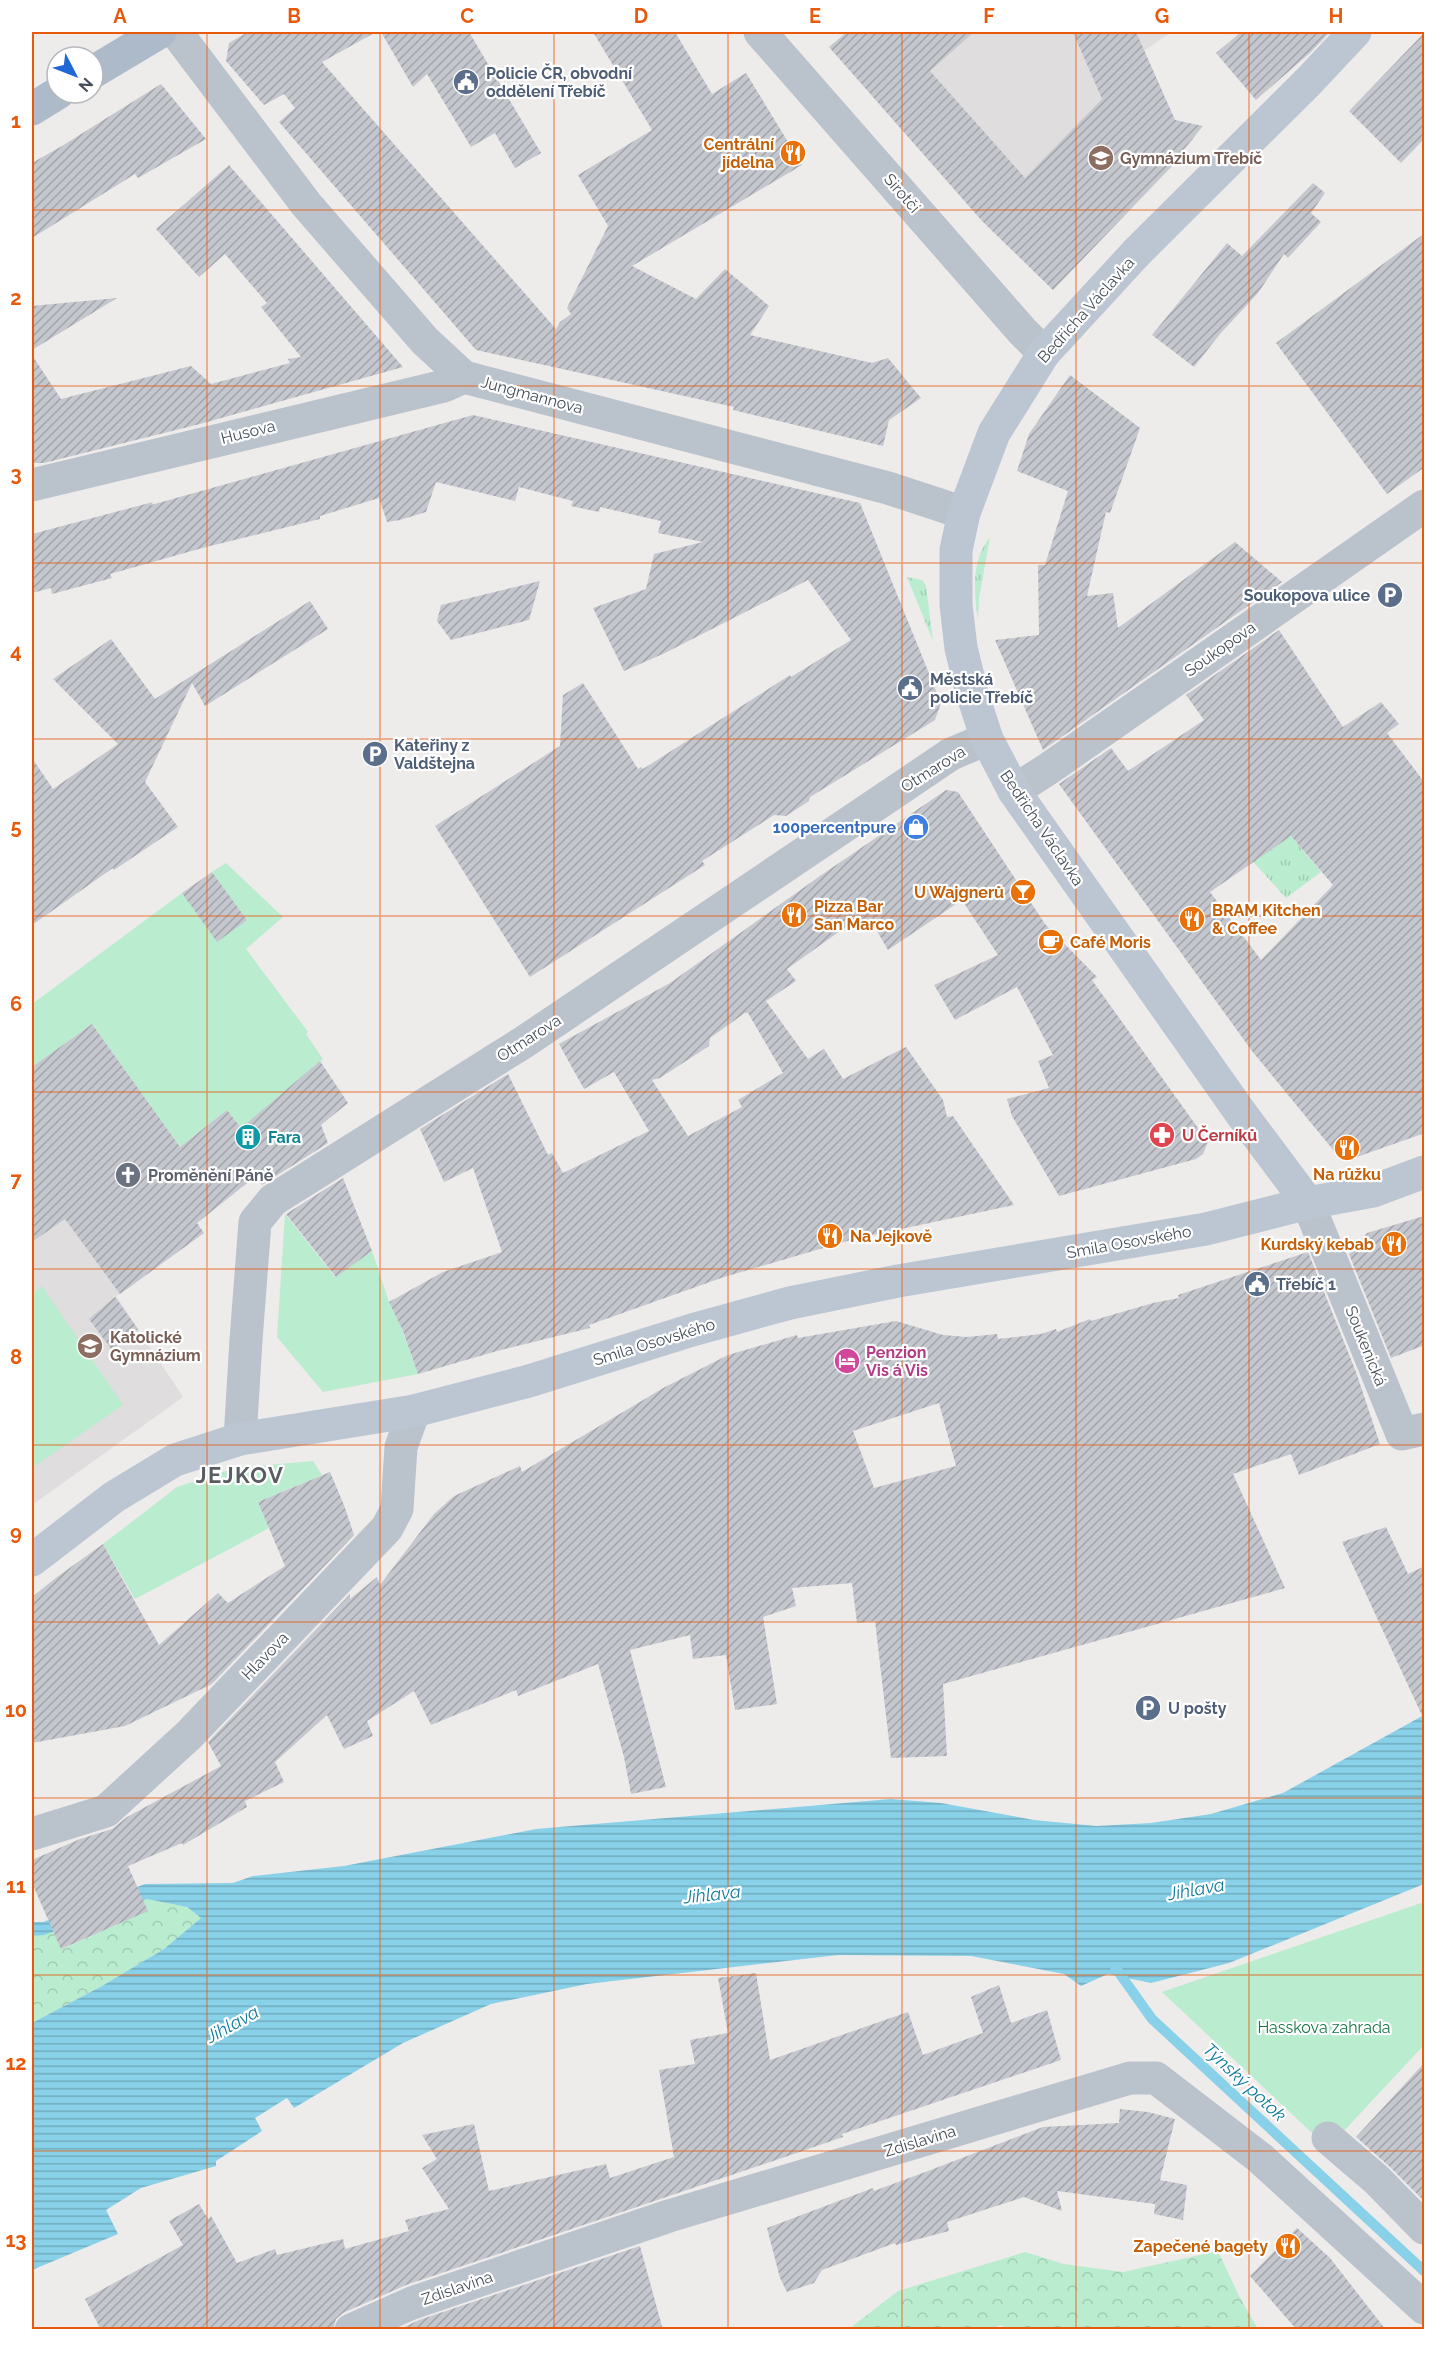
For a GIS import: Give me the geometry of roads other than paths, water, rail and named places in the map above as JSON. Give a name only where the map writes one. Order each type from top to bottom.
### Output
[{"type":"main road","points":[[105,65],[160,32]]},
{"type":"main road","points":[[32,109],[45,101]]},
{"type":"street","name":"Jungmannova","points":[[176,32],[306,204],[425,341],[464,377],[888,488],[964,513]]},
{"type":"street","name":"Sirotčí","points":[[760,32],[1023,332],[1044,353]]},
{"type":"street","name":"Bedřicha Václavka","points":[[1308,1203],[1240,1112],[1014,791],[987,738],[972,693],[961,648],[956,605],[956,550],[964,513],[994,434],[1044,353],[1137,252],[1308,82],[1355,32]]},
{"type":"street","name":"Husova","points":[[32,485],[444,386],[464,377]]},
{"type":"street","name":"Soukopova","points":[[1014,791],[1425,506]]},
{"type":"street","name":"Otmarova","points":[[240,1439],[255,1222],[273,1200],[524,1042],[951,754],[987,738]]},
{"type":"street","name":"Smila Osovského","points":[[32,1560],[114,1497],[175,1460],[240,1439],[414,1411],[529,1381],[692,1330],[790,1303],[898,1281],[1206,1229],[1308,1203],[1373,1191],[1425,1172]]},
{"type":"street","name":"Soukenická","points":[[1308,1203],[1402,1434],[1425,1429]]},
{"type":"street","name":"Hlavova","points":[[32,1834],[106,1811],[189,1735],[387,1528],[397,1509],[400,1447],[414,1411]]},
{"type":"street","name":"Zdislavina","points":[[351,2330],[412,2303],[669,2216],[1130,2078],[1156,2078],[1260,2158],[1425,2308]]},
{"type":"street","points":[[1328,2138],[1377,2180],[1425,2228]]},
{"type":"water","name":"Jihlava","points":[[1424,1715],[1424,1884],[1229,1963],[1151,1983],[1108,1974],[1081,1986],[1064,1974],[971,1956],[838,1955],[587,1984],[491,2004],[403,2043],[294,2108],[287,2098],[255,2118],[262,2131],[216,2161],[216,2166],[141,2188],[106,2210],[118,2234],[32,2270],[32,2023],[102,1986],[164,1949],[201,1918],[187,1907],[147,1899],[44,1935],[32,1936],[32,1922],[43,1922],[145,1884],[233,1883],[253,1876],[344,1866],[536,1829],[891,1799],[941,1803],[1034,1820],[1096,1826],[1151,1823],[1211,1814],[1283,1793]]},
{"type":"waterway","name":"Týnský potok","points":[[1115,1967],[1152,2019],[1424,2271]]},
{"type":"place","name":"Policie ČR, obvodní oddělení Třebíč","points":[[466,82]]},
{"type":"place","name":"Centrální jídelna","points":[[793,153]]},
{"type":"place","name":"Gymnázium Třebíč","points":[[1101,158]]},
{"type":"place","name":"Soukopova ulice","points":[[1390,595]]},
{"type":"place","name":"Městská policie Třebíč","points":[[910,688]]},
{"type":"place","name":"Kateřiny z Valdštejna","points":[[375,754]]},
{"type":"place","name":"100percentpure","points":[[916,827]]},
{"type":"place","name":"U Wajgnerů","points":[[1023,892]]},
{"type":"place","name":"Pizza Bar San Marco","points":[[794,915]]},
{"type":"place","name":"BRAM Kitchen & Coffee","points":[[1192,919]]},
{"type":"place","name":"Café Moris","points":[[1051,942]]},
{"type":"place","name":"U Černíků","points":[[1162,1135]]},
{"type":"place","name":"Fara","points":[[248,1137]]},
{"type":"place","name":"Na růžku","points":[[1347,1148]]},
{"type":"place","name":"Proměnění Páně","points":[[128,1175]]},
{"type":"place","name":"Na Jejkově","points":[[830,1236]]},
{"type":"place","name":"Kurdský kebab","points":[[1394,1244]]},
{"type":"place","name":"Třebíč 1","points":[[1257,1284]]},
{"type":"place","name":"Katolické Gymnázium","points":[[90,1346]]},
{"type":"place","name":"Penzion Vis á Vis","points":[[847,1361]]},
{"type":"place","name":"U pošty","points":[[1148,1708]]},
{"type":"place","name":"Zapečené bagety","points":[[1288,2246]]},
{"type":"district","name":"JEJKOV","points":[[240,1475]]},
{"type":"park label","name":"Hasskova zahrada","points":[[1324,2027]]}]
